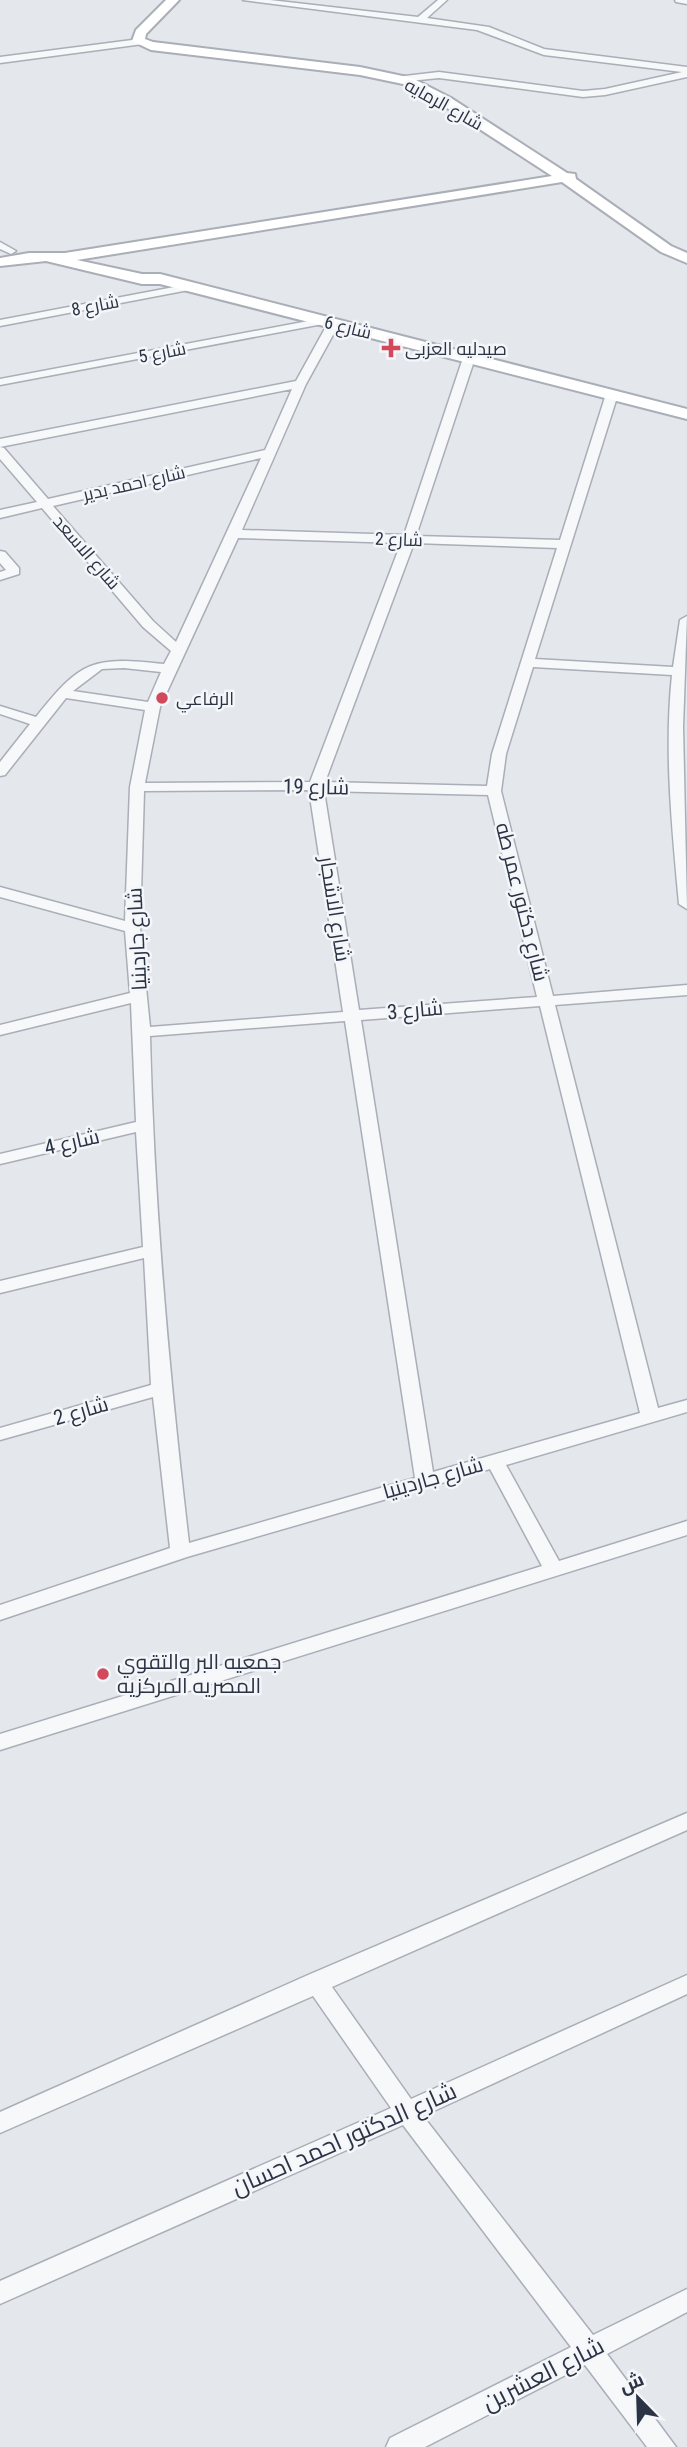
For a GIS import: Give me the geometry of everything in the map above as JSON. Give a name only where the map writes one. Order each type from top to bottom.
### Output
[{"type":"street","points":[[142,42],[173,0]]},
{"type":"street","points":[[247,0],[486,29],[520,46],[544,52],[687,72]]},
{"type":"street","points":[[420,20],[443,0]]},
{"type":"street","points":[[679,0],[687,1]]},
{"type":"street","points":[[0,61],[142,42],[163,44],[166,37],[162,26],[189,3]]},
{"type":"street","name":"شارع الرمايه","points":[[166,37],[379,67],[415,75],[449,91],[567,174],[666,249],[687,259]]},
{"type":"street","name":"شارع الرمايه","points":[[142,42],[360,71],[399,79],[446,101],[567,174],[687,252]]},
{"type":"street","points":[[399,79],[415,75],[439,75],[583,94],[605,92],[687,72]]},
{"type":"street","points":[[3,253],[78,250],[148,243],[567,174]]},
{"type":"street","points":[[3,253],[50,258],[78,250]]},
{"type":"street","name":"شارع 6","points":[[78,250],[153,274],[160,279]]},
{"type":"street","name":"شارع 6","points":[[50,258],[138,278],[160,279],[687,412]]},
{"type":"street","name":"شارع 8","points":[[0,323],[190,287]]},
{"type":"street","name":"شارع 5","points":[[0,382],[328,322]]},
{"type":"street","name":"شارع جاردينيا","points":[[180,1552],[161,1388],[144,1125],[142,1032],[132,929],[138,788],[153,706],[177,650],[234,534],[328,322]]},
{"type":"street","name":"شارع الاشجار","points":[[425,1480],[316,786],[409,539],[469,358]]},
{"type":"street","points":[[0,443],[300,384]]},
{"type":"street","name":"شارع دكتور عمر طه","points":[[615,394],[499,754],[494,791],[650,1415]]},
{"type":"street","name":"شارع الاسعد","points":[[0,451],[148,624],[177,650]]},
{"type":"street","name":"شارع احمد بدير","points":[[0,514],[268,453]]},
{"type":"street","name":"شارع 2","points":[[234,534],[565,544]]},
{"type":"street","points":[[0,555],[14,572],[0,576]]},
{"type":"street","points":[[687,620],[679,671],[675,772],[687,904]]},
{"type":"street","points":[[528,663],[679,671]]},
{"type":"street","points":[[0,772],[38,722],[89,670],[100,666],[169,669]]},
{"type":"street","points":[[65,694],[153,706]]},
{"type":"street","points":[[0,710],[38,722]]},
{"type":"street","name":"شارع 19","points":[[138,788],[316,786],[494,791]]},
{"type":"street","points":[[0,892],[132,929]]},
{"type":"street","name":"شارع 3","points":[[142,1032],[687,990]]},
{"type":"street","points":[[1,1029],[139,996]]},
{"type":"street","name":"شارع 4","points":[[0,1159],[144,1125]]},
{"type":"street","points":[[0,1287],[152,1250]]},
{"type":"street","name":"شارع 2","points":[[0,1434],[161,1388]]},
{"type":"street","name":"شارع جاردينيا","points":[[0,1613],[180,1552],[687,1406]]},
{"type":"street","points":[[494,1460],[554,1569]]},
{"type":"street","points":[[0,1742],[687,1528]]},
{"type":"street","points":[[0,2123],[687,1821]]},
{"type":"street","points":[[316,1982],[406,2111],[663,2447]]},
{"type":"street","name":"شارع الدكتور احمد احسان","points":[[0,2293],[524,2060],[687,1984]]},
{"type":"street","name":"شارع العشرين","points":[[399,2447],[687,2300]]},
{"type":"place","name":"صيدليه العزبى","points":[[391,348]]},
{"type":"place","name":"الرفاعي","points":[[162,698]]},
{"type":"place","name":"جمعيه البر والتقوي المصريه المركزيه","points":[[103,1674]]}]
